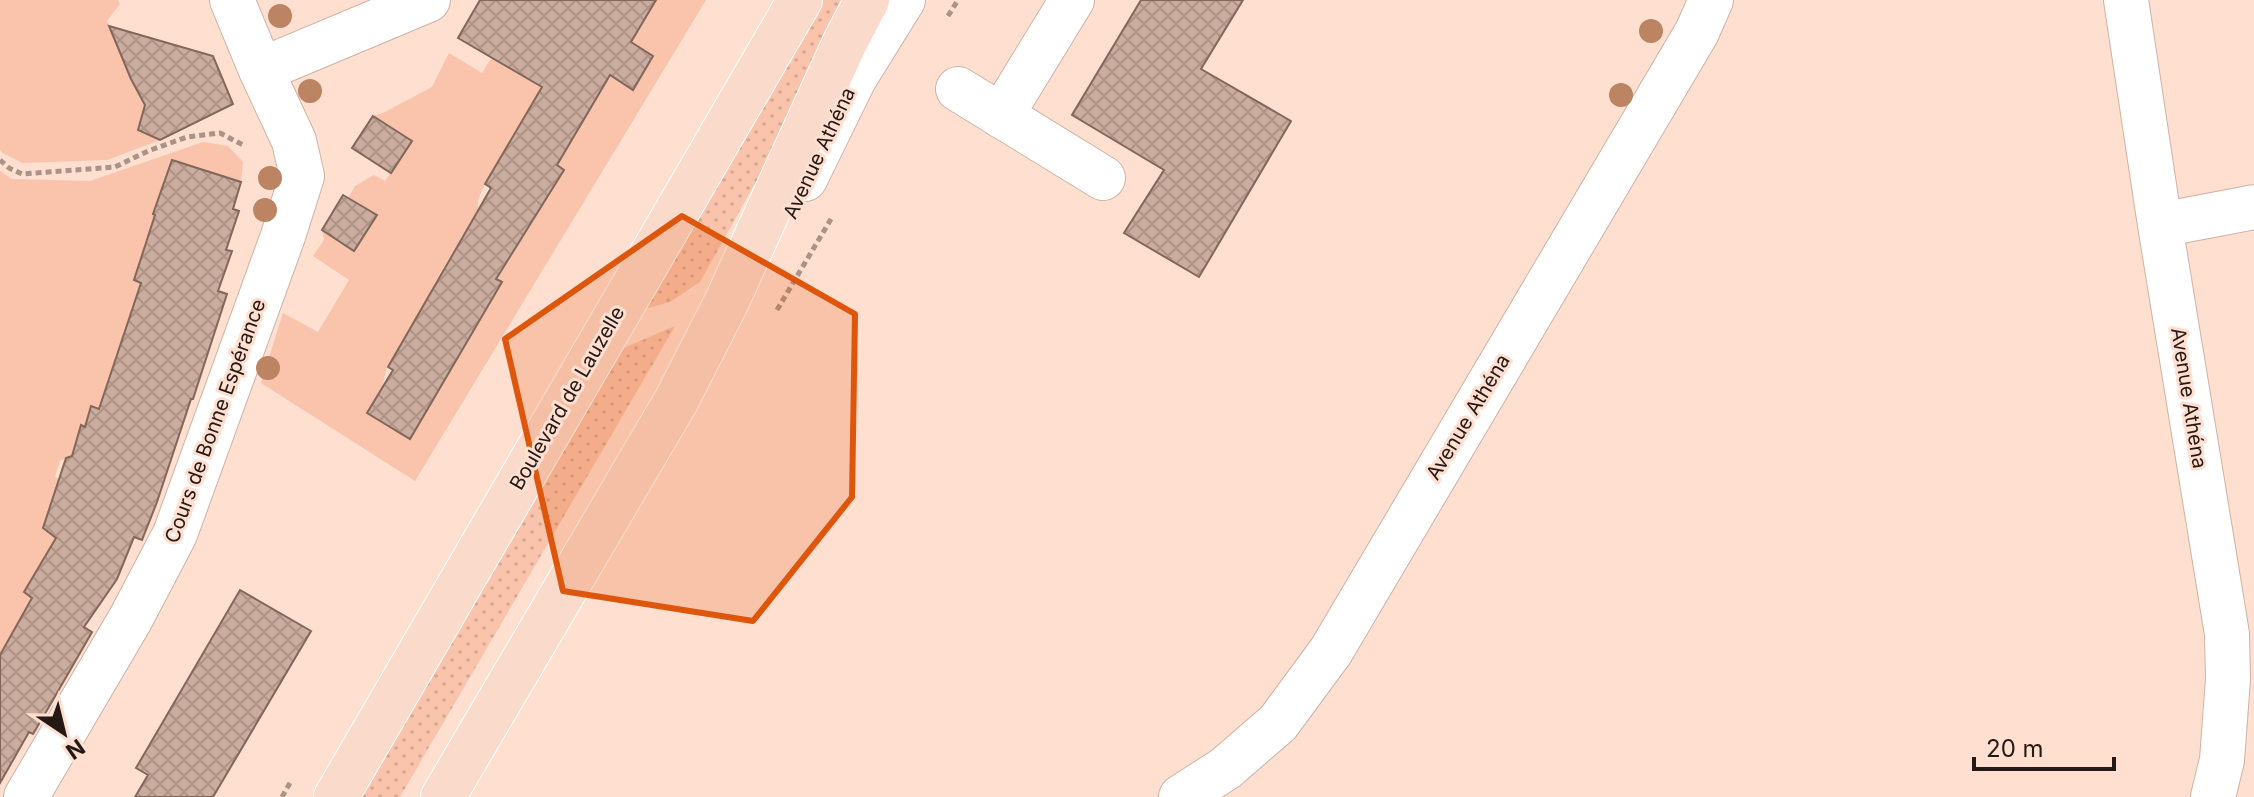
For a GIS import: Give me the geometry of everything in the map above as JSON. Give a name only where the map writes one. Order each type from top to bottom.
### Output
[{"type":"main road","name":"Boulevard de Lauzelle","points":[[336,797],[800,0]]},
{"type":"main road","points":[[443,797],[676,401],[727,301],[867,0]]},
{"type":"street","name":"Cours de Bonne Espérance","points":[[26,797],[131,618],[175,534],[302,176],[294,141],[232,0]]},
{"type":"street","points":[[261,70],[428,0]]},
{"type":"street","name":"Avenue Athéna","points":[[727,301],[774,247],[854,79],[903,0]]},
{"type":"street","points":[[1001,116],[1072,0]]},
{"type":"street","name":"Avenue Athéna","points":[[1181,797],[1226,768],[1278,723],[1331,651],[1697,32],[1711,0]]},
{"type":"street","name":"Avenue Athéna","points":[[2126,0],[2227,634],[2228,679],[2222,760],[2213,797]]},
{"type":"street","points":[[958,89],[1103,178]]},
{"type":"street","points":[[2160,225],[2254,207]]},
{"type":"path","points":[[0,160],[22,174],[115,167],[187,137],[220,133],[257,152],[294,141]]},
{"type":"highlighted area","points":[[682,216],[855,314],[852,497],[753,621],[563,591],[505,339]]},
{"type":"shaded area","points":[[0,0],[118,0],[120,4],[107,21],[117,44],[137,71],[131,79],[145,105],[138,130],[160,140],[107,160],[22,163],[3,153],[0,150]]},
{"type":"shaded area","points":[[527,0],[594,0],[485,184],[478,200],[478,209],[399,352],[387,366],[382,388],[367,412],[410,439],[463,349],[457,345],[501,282],[497,279],[564,170],[557,165],[610,75],[633,89],[653,57],[631,42],[656,0],[706,0],[415,481],[261,383],[283,313],[318,332],[349,280],[313,256],[324,240],[322,230],[354,250],[376,215],[348,198],[355,186],[374,175],[385,181],[412,142],[373,116],[432,87],[449,53],[482,73]]},
{"type":"shaded area","points":[[813,0],[850,0],[801,101],[700,282],[670,302],[637,311]]},
{"type":"shaded area","points":[[203,142],[228,146],[243,162],[241,182],[190,166],[156,204],[153,214],[161,217],[143,252],[134,280],[160,289],[108,412],[91,406],[85,427],[81,425],[72,456],[60,461],[55,477],[73,484],[49,510],[43,528],[56,538],[24,592],[32,598],[0,655],[0,171],[12,179],[90,181]]},
{"type":"shaded area","points":[[675,326],[400,797],[351,797],[605,356]]},
{"type":"building","points":[[480,0],[656,0],[631,42],[653,56],[633,90],[610,75],[557,165],[564,170],[496,279],[502,282],[410,439],[367,413],[393,370],[388,367],[491,188],[485,184],[542,87],[458,38]]},
{"type":"building","points":[[1141,0],[1243,0],[1201,69],[1291,121],[1199,277],[1124,233],[1164,170],[1072,115]]},
{"type":"building","points":[[109,26],[213,56],[233,104],[160,140],[138,130],[145,105]]},
{"type":"building","points":[[373,116],[412,141],[391,173],[352,148]]},
{"type":"building","points":[[172,160],[241,182],[233,209],[239,211],[226,250],[232,251],[218,291],[227,294],[142,540],[134,537],[117,579],[84,627],[92,632],[33,734],[29,732],[0,783],[0,655],[32,598],[24,592],[56,538],[43,528],[66,458],[72,456],[81,425],[85,427],[91,406],[99,409],[141,283],[134,280]]},
{"type":"building","points":[[343,195],[377,215],[354,251],[322,230]]},
{"type":"building","points":[[240,590],[311,631],[213,797],[135,797],[148,775],[136,768]]}]
